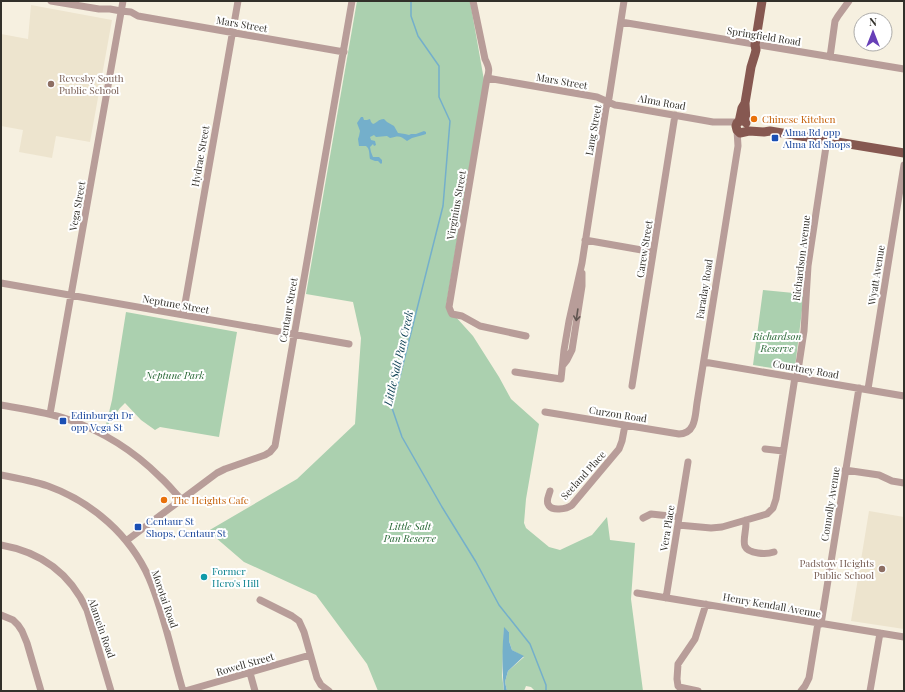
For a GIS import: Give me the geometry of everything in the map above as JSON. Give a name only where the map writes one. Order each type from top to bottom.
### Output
[{"type":"main road","name":"Faraday Road","points":[[742,127],[742,108],[745,104],[751,67],[751,49],[754,44],[762,1]]},
{"type":"main road","name":"Alma Road","points":[[742,127],[904,153]]},
{"type":"street","name":"Mars Street","points":[[51,1],[99,9],[110,9],[121,13],[131,12],[138,16],[344,52]]},
{"type":"street","name":"Vega Street","points":[[50,414],[123,1]]},
{"type":"street","name":"Hydrae Street","points":[[183,315],[238,1]]},
{"type":"street","name":"Centaur Street","points":[[126,541],[221,471],[259,457],[273,449],[276,441],[352,1]]},
{"type":"street","name":"Virginius Street","points":[[473,1],[485,60],[484,65],[487,78],[449,307],[452,314],[462,316],[483,327],[526,336]]},
{"type":"street","name":"Lang Street","points":[[515,372],[561,379],[566,335],[582,263],[624,1]]},
{"type":"street","points":[[830,57],[835,21],[849,1]]},
{"type":"street","name":"Springfield Road","points":[[621,22],[904,69]]},
{"type":"street","name":"Mars Street","points":[[487,78],[597,97],[608,102]]},
{"type":"street","name":"Alma Road","points":[[608,102],[618,106],[742,127]]},
{"type":"street","name":"Carew Street","points":[[632,386],[675,115]]},
{"type":"street","name":"Faraday Road","points":[[687,433],[692,428],[693,424],[742,127]]},
{"type":"street","name":"Richardson Avenue","points":[[678,525],[714,528],[767,514],[773,508],[776,500],[804,326],[808,266],[827,140]]},
{"type":"street","name":"Wyatt Avenue","points":[[868,389],[904,165]]},
{"type":"street","points":[[585,240],[653,252]]},
{"type":"street","name":"Neptune Street","points":[[1,283],[348,344]]},
{"type":"street","name":"Courtney Road","points":[[704,362],[904,396]]},
{"type":"street","name":"Connolly Avenue","points":[[801,691],[809,678],[859,388]]},
{"type":"street","points":[[1,405],[50,414],[67,419],[106,436],[123,446],[150,467],[181,499]]},
{"type":"street","name":"Curzon Road","points":[[546,412],[675,433],[687,433]]},
{"type":"street","name":"Seeland Place","points":[[550,491],[547,501],[549,506],[562,509],[572,505],[619,449],[625,425]]},
{"type":"street","points":[[765,449],[784,450]]},
{"type":"street","name":"Vera Place","points":[[666,598],[688,462]]},
{"type":"street","points":[[846,470],[879,475],[892,481],[904,483]]},
{"type":"street","name":"Morotai Road","points":[[1,475],[29,480],[59,490],[91,508],[116,529],[140,562],[153,588],[184,691]]},
{"type":"street","points":[[642,518],[651,514],[679,517]]},
{"type":"street","points":[[746,520],[744,546],[751,551],[765,554],[774,552]]},
{"type":"street","name":"Alamein Road","points":[[1,545],[25,551],[44,560],[66,577],[75,588],[83,601],[90,618],[111,691]]},
{"type":"street","name":"Henry Kendall Avenue","points":[[637,593],[904,637]]},
{"type":"street","points":[[260,600],[299,621],[304,632],[319,682],[329,691]]},
{"type":"street","points":[[698,691],[679,687],[677,669],[680,661],[695,639],[706,604]]},
{"type":"street","points":[[1,614],[13,620],[22,631],[41,691]]},
{"type":"street","points":[[870,691],[880,633]]},
{"type":"street","name":"Rowell Street","points":[[184,691],[310,655]]},
{"type":"street","points":[[250,673],[255,691]]},
{"type":"shaded area","name":"Revesby South Public School","points":[[31,5],[112,20],[90,142],[56,136],[52,158],[19,152],[23,130],[1,126],[1,34],[28,39]]},
{"type":"shaded area","name":"Padstow Heights Public School","points":[[869,511],[904,517],[904,629],[851,621]]},
{"type":"green space","name":"Little Salt Pan Reserve","points":[[357,1],[470,1],[484,80],[446,306],[473,336],[511,399],[539,424],[526,499],[524,523],[526,528],[549,547],[560,550],[592,535],[607,517],[610,540],[635,543],[631,599],[643,691],[535,691],[531,687],[526,686],[524,691],[507,691],[505,682],[508,671],[524,657],[512,650],[509,641],[509,632],[504,628],[502,675],[504,691],[378,691],[367,664],[316,595],[244,562],[208,531],[297,479],[355,424],[361,338],[353,302],[306,294]]},
{"type":"green space","name":"Richardson Reserve","points":[[763,290],[804,294],[795,367],[792,371],[753,365]]},
{"type":"green space","name":"Neptune Park","points":[[126,312],[237,332],[219,437],[160,427],[155,430],[141,420],[125,403],[105,429],[112,400]]},
{"type":"water","points":[[361,117],[363,117],[364,120],[370,119],[373,124],[384,119],[394,126],[398,133],[409,135],[424,131],[426,134],[407,141],[399,136],[390,138],[387,136],[376,137],[374,135],[370,137],[371,140],[375,141],[376,145],[374,146],[373,144],[370,147],[373,157],[379,157],[382,160],[381,164],[378,161],[370,159],[369,150],[366,146],[359,146],[358,139],[360,131],[357,123]]},
{"type":"water","points":[[504,627],[509,632],[509,641],[512,650],[524,656],[508,671],[505,682],[507,691],[504,691],[503,675]]},
{"type":"waterway","name":"Little Salt Pan Creek","points":[[411,1],[411,16],[418,36],[439,66],[439,97],[450,121],[443,206],[392,408],[402,437],[442,507],[476,562],[499,605],[530,644],[546,685],[546,691]]},
{"type":"place","name":"Revesby South Public School","points":[[51,84]]},
{"type":"place","name":"Chinese Kitchen","points":[[754,119]]},
{"type":"place","name":"Alma Rd opp Alma Rd Shops","points":[[775,138]]},
{"type":"place","name":"Edinburgh Dr opp Vega St","points":[[63,421]]},
{"type":"place","name":"The Heights Cafe","points":[[164,500]]},
{"type":"place","name":"Centaur St Shops, Centaur St","points":[[138,527]]},
{"type":"place","name":"Padstow Heights Public School","points":[[882,569]]},
{"type":"place","name":"Former Hero's Hill","points":[[204,577]]}]
